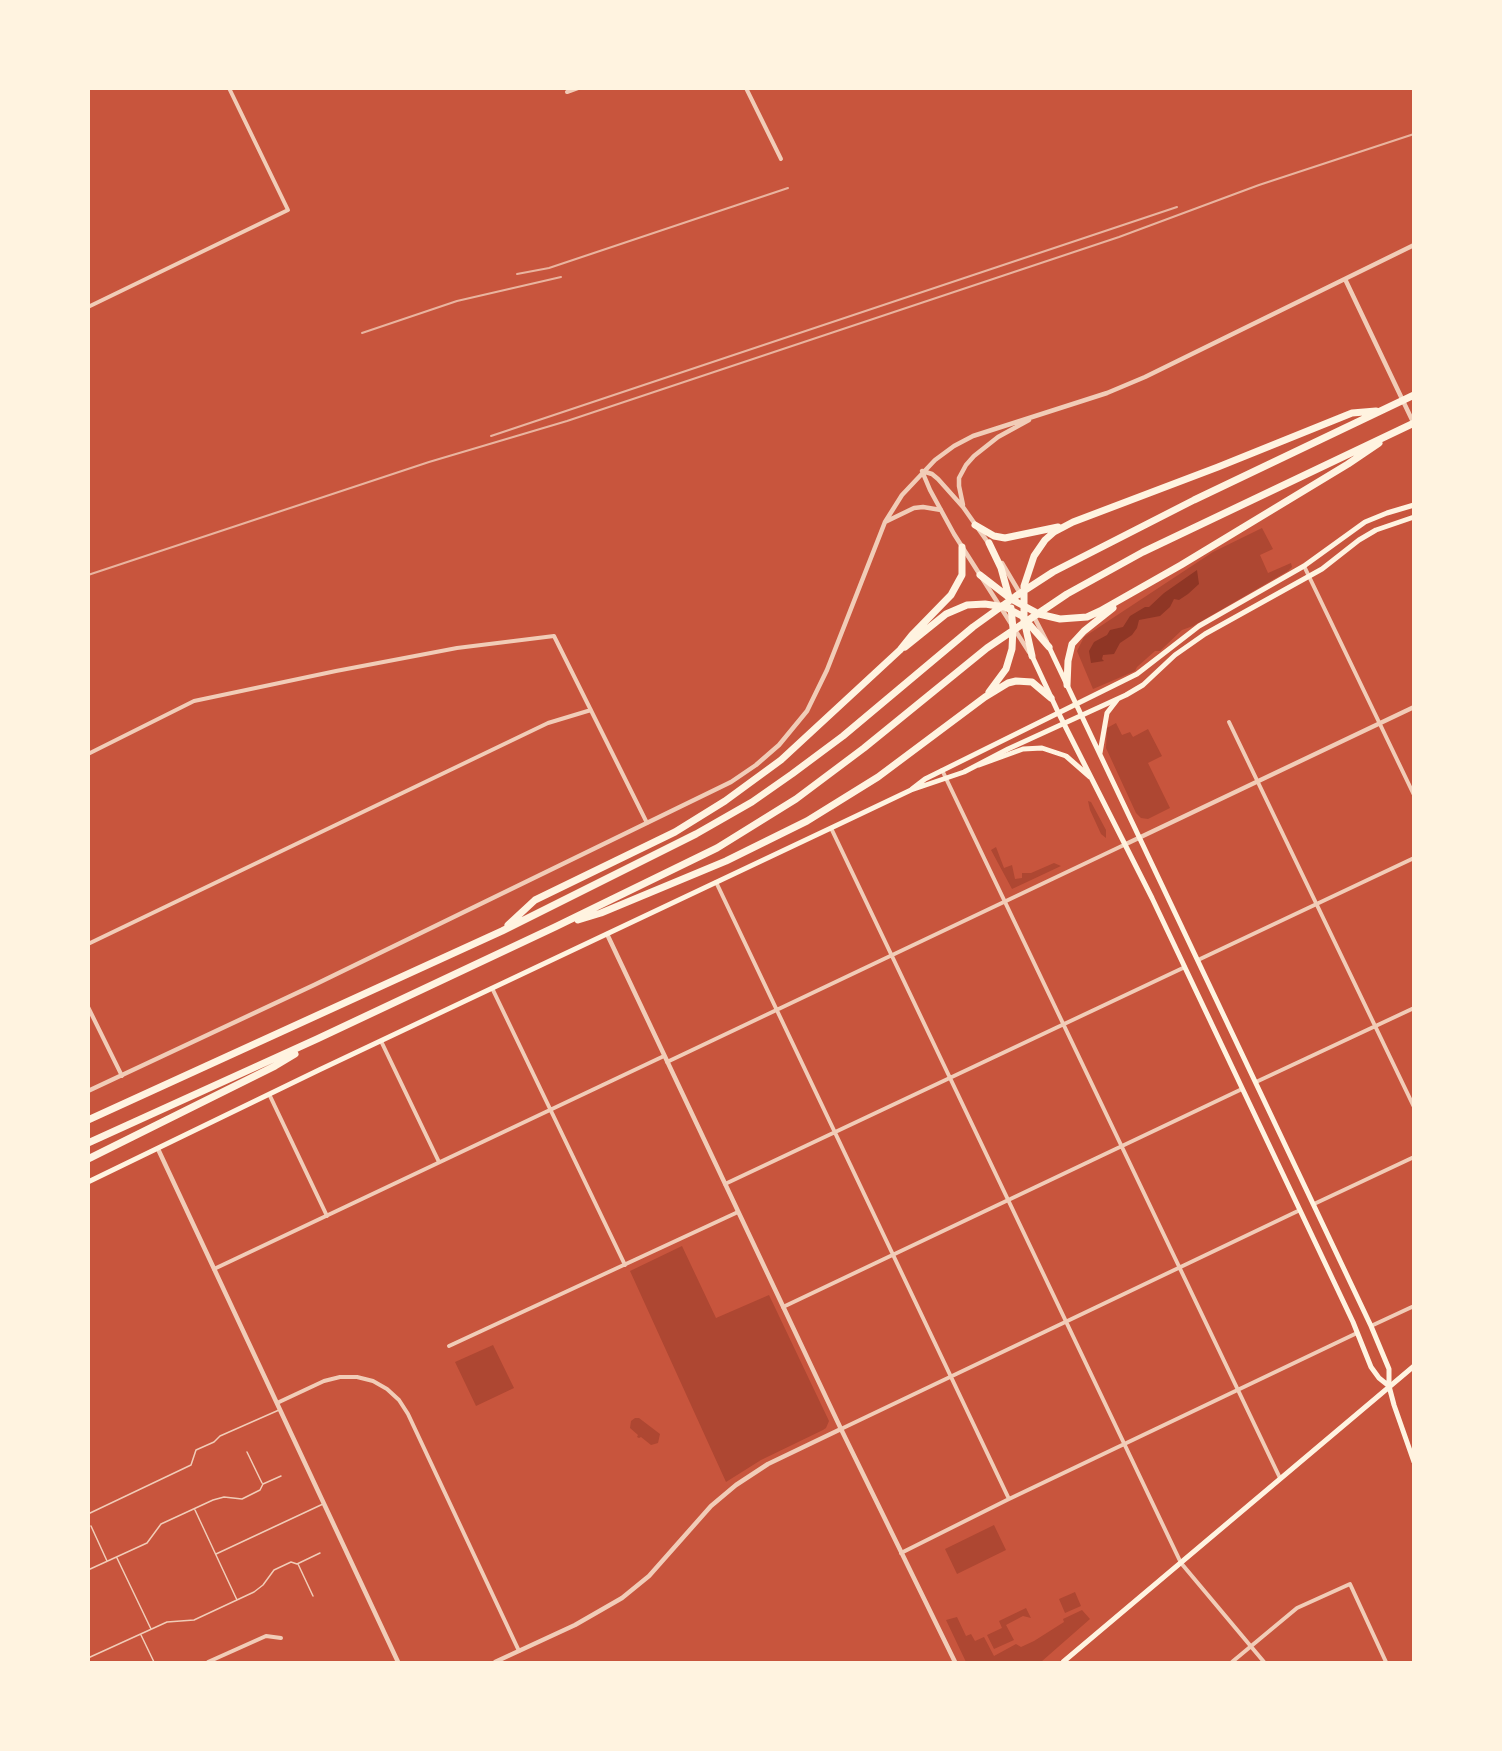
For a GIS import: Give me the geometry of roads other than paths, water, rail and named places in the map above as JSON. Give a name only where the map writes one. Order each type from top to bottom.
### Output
[{"type":"highway","points":[[88,1120],[502,931],[696,834],[752,802],[843,736],[973,627],[1053,572],[1184,505],[1413,394]]},
{"type":"highway","points":[[975,525],[985,532],[1005,538],[1063,526],[1352,413],[1382,410]]},
{"type":"highway","points":[[88,1143],[317,1040],[717,848],[766,819],[833,772],[987,648],[1067,594],[1143,552],[1413,423]]},
{"type":"highway","points":[[980,575],[1009,597],[1023,602],[1031,610],[1051,618],[1080,618],[1100,611],[1128,595],[1348,464],[1398,430]]},
{"type":"highway","points":[[1032,656],[1024,618],[1026,577],[1034,556],[1045,540],[1063,526]]},
{"type":"highway","points":[[985,697],[1006,669],[1012,649],[1013,628],[1009,597],[1001,568],[989,543]]},
{"type":"highway","points":[[900,650],[912,634],[956,590],[964,567],[962,547]]},
{"type":"highway","points":[[1067,685],[1068,661],[1072,644],[1083,631],[1128,595]]},
{"type":"highway","points":[[502,931],[535,900],[660,840],[741,790],[794,749],[900,650],[953,610],[976,604],[1000,606],[1011,610],[1024,618],[1049,647]]},
{"type":"highway","points":[[555,927],[610,909],[737,856],[789,831],[878,777],[985,697],[1008,683],[1022,680],[1038,686],[1051,698]]},
{"type":"highway","points":[[88,1159],[276,1066],[317,1040]]},
{"type":"main road","points":[[911,790],[942,770],[1138,673],[1199,626],[1304,566],[1365,522],[1413,505]]},
{"type":"main road","points":[[88,1182],[911,790],[947,779],[1117,700],[1143,685],[1175,655],[1205,634],[1309,576],[1376,530],[1413,517]]},
{"type":"main road","points":[[1049,647],[1371,1326],[1389,1370],[1389,1386],[1397,1417],[1413,1462]]},
{"type":"main road","points":[[1032,656],[1185,967],[1358,1333],[1375,1374],[1389,1386]]},
{"type":"main road","points":[[1100,754],[1105,720],[1117,700]]},
{"type":"main road","points":[[979,765],[1023,749],[1042,748],[1066,756],[1094,780]]},
{"type":"main road","points":[[1063,1662],[1413,1366]]},
{"type":"street","points":[[88,307],[288,210],[229,88]]},
{"type":"street","points":[[567,92],[578,88]]},
{"type":"street","points":[[746,88],[781,159]]},
{"type":"street","points":[[88,1091],[731,782],[768,755],[795,728],[807,711],[820,685],[885,522],[902,495],[922,471],[954,446],[973,436],[1124,386],[1413,245]]},
{"type":"street","points":[[1344,279],[1413,423]]},
{"type":"street","points":[[963,507],[959,493],[959,478],[970,461],[998,437],[1039,415]]},
{"type":"street","points":[[922,471],[938,479],[963,507],[989,543],[1023,602]]},
{"type":"street","points":[[922,471],[962,547],[1032,656]]},
{"type":"street","points":[[885,522],[914,508],[941,510]]},
{"type":"street","points":[[1304,566],[1413,795]]},
{"type":"street","points":[[1031,610],[1049,647]]},
{"type":"street","points":[[88,754],[194,701],[457,648],[554,636],[647,824]]},
{"type":"street","points":[[667,1062],[1413,707]]},
{"type":"street","points":[[88,944],[527,733],[558,719],[591,710]]},
{"type":"street","points":[[1229,722],[1413,1107]]},
{"type":"street","points":[[942,770],[1280,1479]]},
{"type":"street","points":[[831,828],[1181,1563],[1264,1662]]},
{"type":"street","points":[[1198,960],[1413,858]]},
{"type":"street","points":[[716,882],[1009,1499]]},
{"type":"street","points":[[606,934],[841,1429],[955,1662]]},
{"type":"street","points":[[725,1185],[1185,967]]},
{"type":"street","points":[[492,988],[625,1265]]},
{"type":"street","points":[[88,1007],[122,1076]]},
{"type":"street","points":[[1256,1082],[1413,1008]]},
{"type":"street","points":[[381,1041],[439,1162]]},
{"type":"street","points":[[214,1269],[664,1056]]},
{"type":"street","points":[[783,1307],[1242,1089]]},
{"type":"street","points":[[270,1096],[327,1216]]},
{"type":"street","points":[[158,1149],[398,1662]]},
{"type":"street","points":[[1314,1204],[1413,1157]]},
{"type":"street","points":[[495,1662],[582,1621],[622,1598],[649,1576],[704,1514],[735,1486],[768,1464],[1300,1210]]},
{"type":"street","points":[[449,1346],[738,1212]]},
{"type":"street","points":[[1371,1326],[1413,1306]]},
{"type":"street","points":[[901,1552],[1358,1333]]},
{"type":"street","points":[[277,1403],[324,1381],[340,1377],[357,1377],[372,1381],[387,1389],[399,1400],[408,1414],[519,1651]]},
{"type":"street","points":[[1232,1662],[1297,1608],[1350,1584],[1386,1662]]},
{"type":"street","points":[[208,1662],[266,1636],[281,1638]]},
{"type":"lane","points":[[88,1514],[191,1465],[196,1450],[214,1442],[226,1433],[280,1410]]},
{"type":"lane","points":[[248,1452],[263,1484]]},
{"type":"lane","points":[[88,1570],[147,1543],[161,1524],[224,1497],[242,1499],[260,1490],[263,1484],[281,1476]]},
{"type":"lane","points":[[216,1554],[324,1503]]},
{"type":"lane","points":[[194,1509],[237,1600]]},
{"type":"lane","points":[[91,1526],[108,1562]]},
{"type":"lane","points":[[88,1658],[167,1622],[194,1620],[263,1585],[274,1570],[291,1562],[297,1564],[320,1553]]},
{"type":"lane","points":[[117,1557],[151,1629]]},
{"type":"lane","points":[[297,1564],[313,1596]]},
{"type":"lane","points":[[141,1634],[154,1662]]},
{"type":"railway","points":[[88,575],[429,462],[567,421],[1119,237],[1259,185],[1414,134]]},
{"type":"railway","points":[[517,274],[549,268],[788,188]]},
{"type":"railway","points":[[491,436],[1177,207]]},
{"type":"railway","points":[[362,333],[457,301],[561,277]]}]
